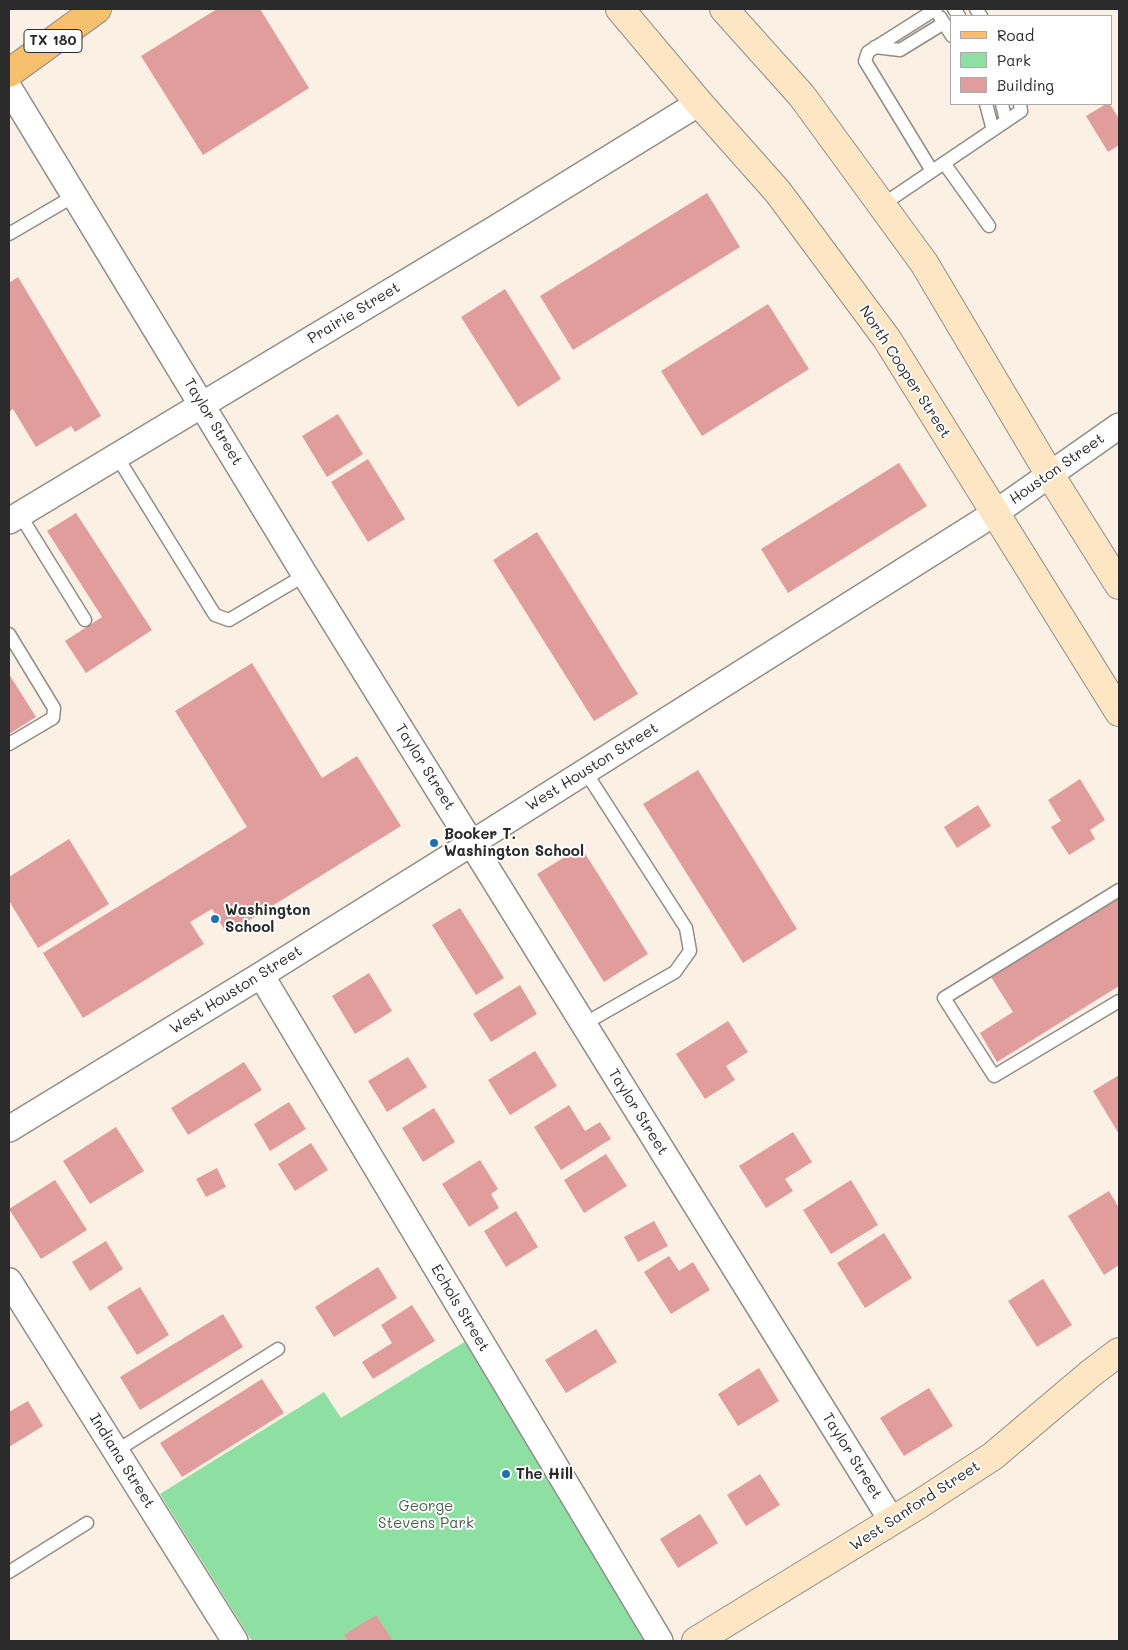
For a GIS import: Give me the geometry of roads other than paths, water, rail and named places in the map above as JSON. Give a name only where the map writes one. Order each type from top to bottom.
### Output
[{"type":"main road","name":"North Cooper Street","points":[[620,9],[699,103],[778,192],[887,338],[1119,712]]},
{"type":"main road","points":[[724,9],[802,96],[924,263],[1050,475],[1119,585]]},
{"type":"main road","name":"TX 180","points":[[9,73],[93,10]]},
{"type":"main road","name":"West Sanford Street","points":[[696,1641],[892,1521],[992,1456],[1119,1352]]},
{"type":"street","name":"Taylor Street","points":[[9,88],[305,575],[892,1521]]},
{"type":"street","name":"Prairie Street","points":[[14,518],[699,103]]},
{"type":"street","name":"Houston Street","points":[[995,513],[1119,426]]},
{"type":"street","name":"West Houston Street","points":[[9,1129],[261,975],[995,513]]},
{"type":"street","name":"Echols Street","points":[[261,975],[660,1641]]},
{"type":"street","name":"Indiana Street","points":[[9,1281],[235,1641]]},
{"type":"lane","points":[[932,170],[868,69],[865,61],[868,52],[935,9],[950,33]]},
{"type":"lane","points":[[875,48],[900,50],[944,23]]},
{"type":"lane","points":[[986,105],[993,130]]},
{"type":"lane","points":[[1002,105],[1006,121]]},
{"type":"lane","points":[[882,205],[1021,111],[1020,105]]},
{"type":"lane","points":[[944,163],[989,226]]},
{"type":"lane","points":[[9,234],[74,196]]},
{"type":"lane","points":[[116,455],[215,616],[229,620],[305,575]]},
{"type":"lane","points":[[14,518],[86,620]]},
{"type":"lane","points":[[9,634],[54,708],[53,718],[9,744]]},
{"type":"lane","points":[[584,1024],[674,972],[690,951],[686,928],[585,771]]},
{"type":"lane","points":[[1119,890],[944,998],[994,1076],[1119,1000]]},
{"type":"lane","points":[[116,1451],[278,1349]]},
{"type":"lane","points":[[9,1572],[87,1523]]},
{"type":"place","name":"Booker T. Washington School","points":[[434,843]]},
{"type":"place","name":"Washington School","points":[[215,919]]},
{"type":"place","name":"The Hill","points":[[506,1474]]},
{"type":"park label","name":"George Stevens Park","points":[[426,1514]]}]
